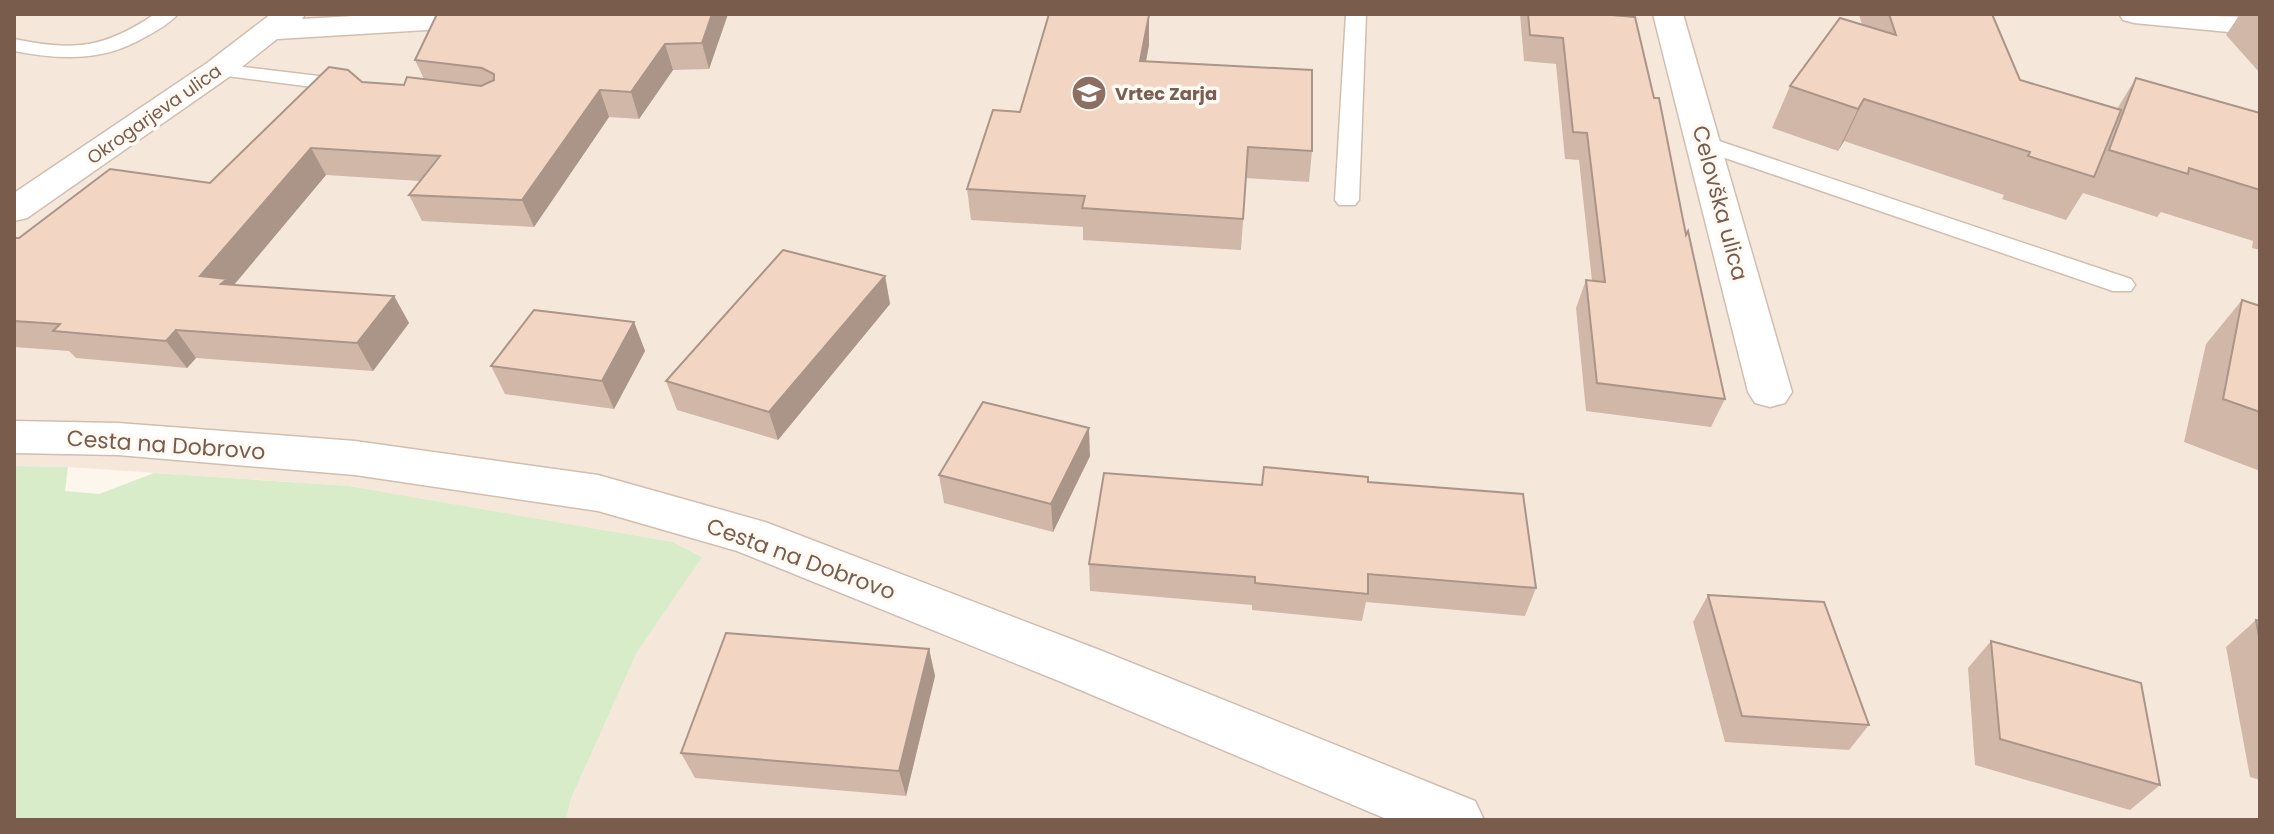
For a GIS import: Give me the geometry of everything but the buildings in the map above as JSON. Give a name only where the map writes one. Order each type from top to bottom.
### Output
[{"type":"street","points":[[281,22],[543,14]]},
{"type":"street","name":"Celovška ulica","points":[[1668,14],[1770,392]]},
{"type":"street","points":[[2134,14],[2260,26]]},
{"type":"street","name":"Okrogarjeva ulica","points":[[14,210],[218,70],[281,22]]},
{"type":"street","name":"Cesta na Dobrovo","points":[[14,437],[118,439],[355,458],[598,493],[748,535],[1078,665],[1455,820]]},
{"type":"lane","points":[[14,45],[61,55],[107,50],[168,14]]},
{"type":"lane","points":[[1347,200],[1356,14]]},
{"type":"lane","points":[[218,70],[370,88]]},
{"type":"lane","points":[[1704,143],[2122,285]]},
{"type":"shaded area","points":[[14,14],[2260,14],[2260,820],[566,820],[571,799],[637,652],[701,556],[673,542],[349,486],[14,466]]},
{"type":"green space","points":[[14,466],[68,467],[65,491],[99,494],[154,473],[349,486],[673,542],[702,557],[637,652],[571,799],[566,820],[14,820]]},
{"type":"place","name":"Vrtec Zarja","points":[[1089,93]]}]
